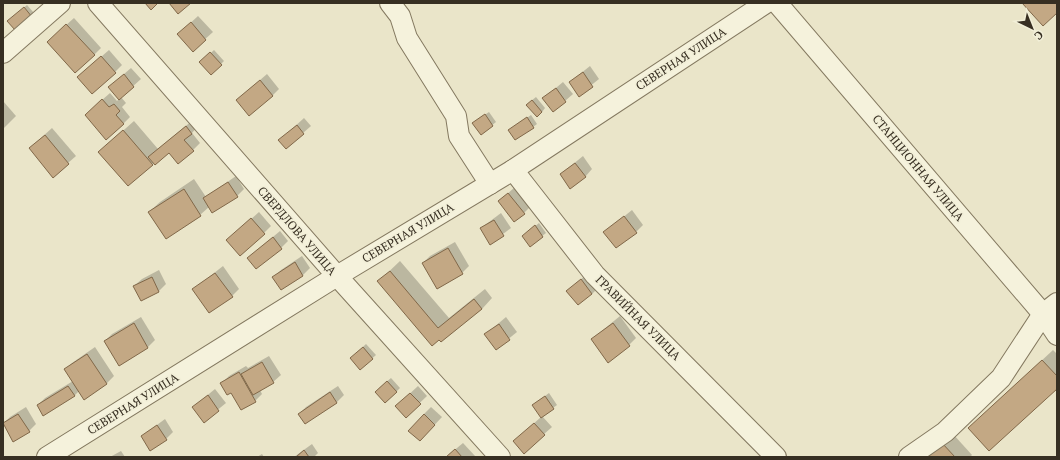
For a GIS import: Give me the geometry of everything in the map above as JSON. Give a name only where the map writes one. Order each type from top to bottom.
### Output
[{"type":"street","points":[[3,53],[60,3]]},
{"type":"street","name":"СВЕРДЛОВА УЛИЦА","points":[[98,3],[337,276],[500,457]]},
{"type":"street","points":[[390,3],[400,16],[406,38],[456,116],[459,136],[490,184]]},
{"type":"street","name":"СЕВЕРНАЯ УЛИЦА","points":[[47,457],[337,276],[513,170],[766,3]]},
{"type":"street","name":"СТАНЦИОННАЯ УЛИЦА","points":[[777,3],[1050,309],[1057,335]]},
{"type":"street","name":"ГРАВИЙНАЯ УЛИЦА","points":[[513,170],[595,275],[776,457]]},
{"type":"street","points":[[909,457],[945,432],[1001,378],[1050,309]]},
{"type":"building","points":[[145,3],[158,3],[151,10]]},
{"type":"building","points":[[169,3],[191,3],[178,14]]},
{"type":"building","points":[[1022,3],[1057,3],[1057,13],[1043,26]]},
{"type":"building","points":[[24,7],[32,17],[15,30],[7,21]]},
{"type":"building","points":[[191,22],[206,40],[193,52],[177,34]]},
{"type":"building","points":[[66,24],[95,55],[75,73],[47,42]]},
{"type":"building","points":[[210,52],[222,65],[211,75],[199,62]]},
{"type":"building","points":[[101,56],[116,73],[92,94],[77,77]]},
{"type":"building","points":[[583,72],[593,87],[579,97],[569,82]]},
{"type":"building","points":[[124,74],[134,87],[119,100],[108,87]]},
{"type":"building","points":[[260,80],[273,96],[249,116],[236,100]]},
{"type":"building","points":[[556,88],[566,102],[553,112],[542,98]]},
{"type":"building","points":[[102,99],[109,107],[114,104],[120,111],[116,115],[124,124],[106,140],[85,115]]},
{"type":"building","points":[[532,100],[542,112],[537,117],[526,105]]},
{"type":"building","points":[[485,114],[493,126],[481,135],[472,123]]},
{"type":"building","points":[[527,117],[534,128],[515,140],[508,130]]},
{"type":"building","points":[[297,125],[304,134],[286,149],[278,140]]},
{"type":"building","points":[[186,126],[192,134],[184,140],[194,151],[178,164],[169,153],[155,165],[148,157]]},
{"type":"building","points":[[123,130],[153,165],[128,186],[98,152]]},
{"type":"building","points":[[45,135],[69,164],[53,178],[29,148]]},
{"type":"building","points":[[575,163],[586,177],[570,189],[560,174]]},
{"type":"building","points":[[228,182],[238,197],[212,213],[203,198]]},
{"type":"building","points":[[184,189],[201,216],[166,239],[148,212]]},
{"type":"building","points":[[508,193],[525,214],[514,222],[498,201]]},
{"type":"building","points":[[624,216],[637,233],[616,248],[603,232]]},
{"type":"building","points":[[251,218],[265,234],[240,256],[226,240]]},
{"type":"building","points":[[494,220],[504,236],[490,245],[480,228]]},
{"type":"building","points":[[535,225],[543,237],[530,247],[522,236]]},
{"type":"building","points":[[273,237],[282,249],[256,269],[247,258]]},
{"type":"building","points":[[448,248],[463,274],[437,289],[422,263]]},
{"type":"building","points":[[295,262],[303,276],[281,290],[272,277]]},
{"type":"building","points":[[390,271],[438,328],[474,299],[482,309],[441,342],[439,340],[432,346],[377,281]]},
{"type":"building","points":[[215,273],[233,297],[209,313],[192,289]]},
{"type":"building","points":[[152,277],[159,292],[141,301],[133,286]]},
{"type":"building","points":[[581,279],[592,294],[578,305],[566,291]]},
{"type":"building","points":[[134,323],[148,348],[119,366],[104,341]]},
{"type":"building","points":[[613,323],[630,346],[608,363],[591,339]]},
{"type":"building","points":[[499,324],[510,340],[496,350],[484,334]]},
{"type":"building","points":[[363,347],[373,359],[360,370],[350,358]]},
{"type":"building","points":[[87,354],[107,384],[84,400],[64,369]]},
{"type":"building","points":[[1042,360],[1057,376],[1057,389],[989,451],[968,428]]},
{"type":"building","points":[[262,362],[274,383],[253,395],[241,374]]},
{"type":"building","points":[[239,372],[256,402],[241,410],[231,393],[227,395],[220,383]]},
{"type":"building","points":[[387,381],[397,392],[385,403],[375,392]]},
{"type":"building","points":[[68,386],[75,396],[43,416],[37,405]]},
{"type":"building","points":[[330,392],[337,403],[305,424],[298,414]]},
{"type":"building","points":[[410,393],[421,404],[406,418],[395,406]]},
{"type":"building","points":[[208,395],[219,411],[204,423],[192,407]]},
{"type":"building","points":[[545,396],[554,409],[541,418],[532,405]]},
{"type":"building","points":[[18,414],[30,432],[13,442],[3,423]]},
{"type":"building","points":[[424,414],[435,425],[420,441],[408,431]]},
{"type":"building","points":[[534,423],[545,435],[524,454],[513,441]]},
{"type":"building","points":[[157,425],[167,440],[150,451],[141,436]]},
{"type":"building","points":[[942,443],[955,457],[927,457]]},
{"type":"building","points":[[455,449],[462,457],[446,457]]},
{"type":"building","points":[[304,450],[309,457],[296,457]]}]
